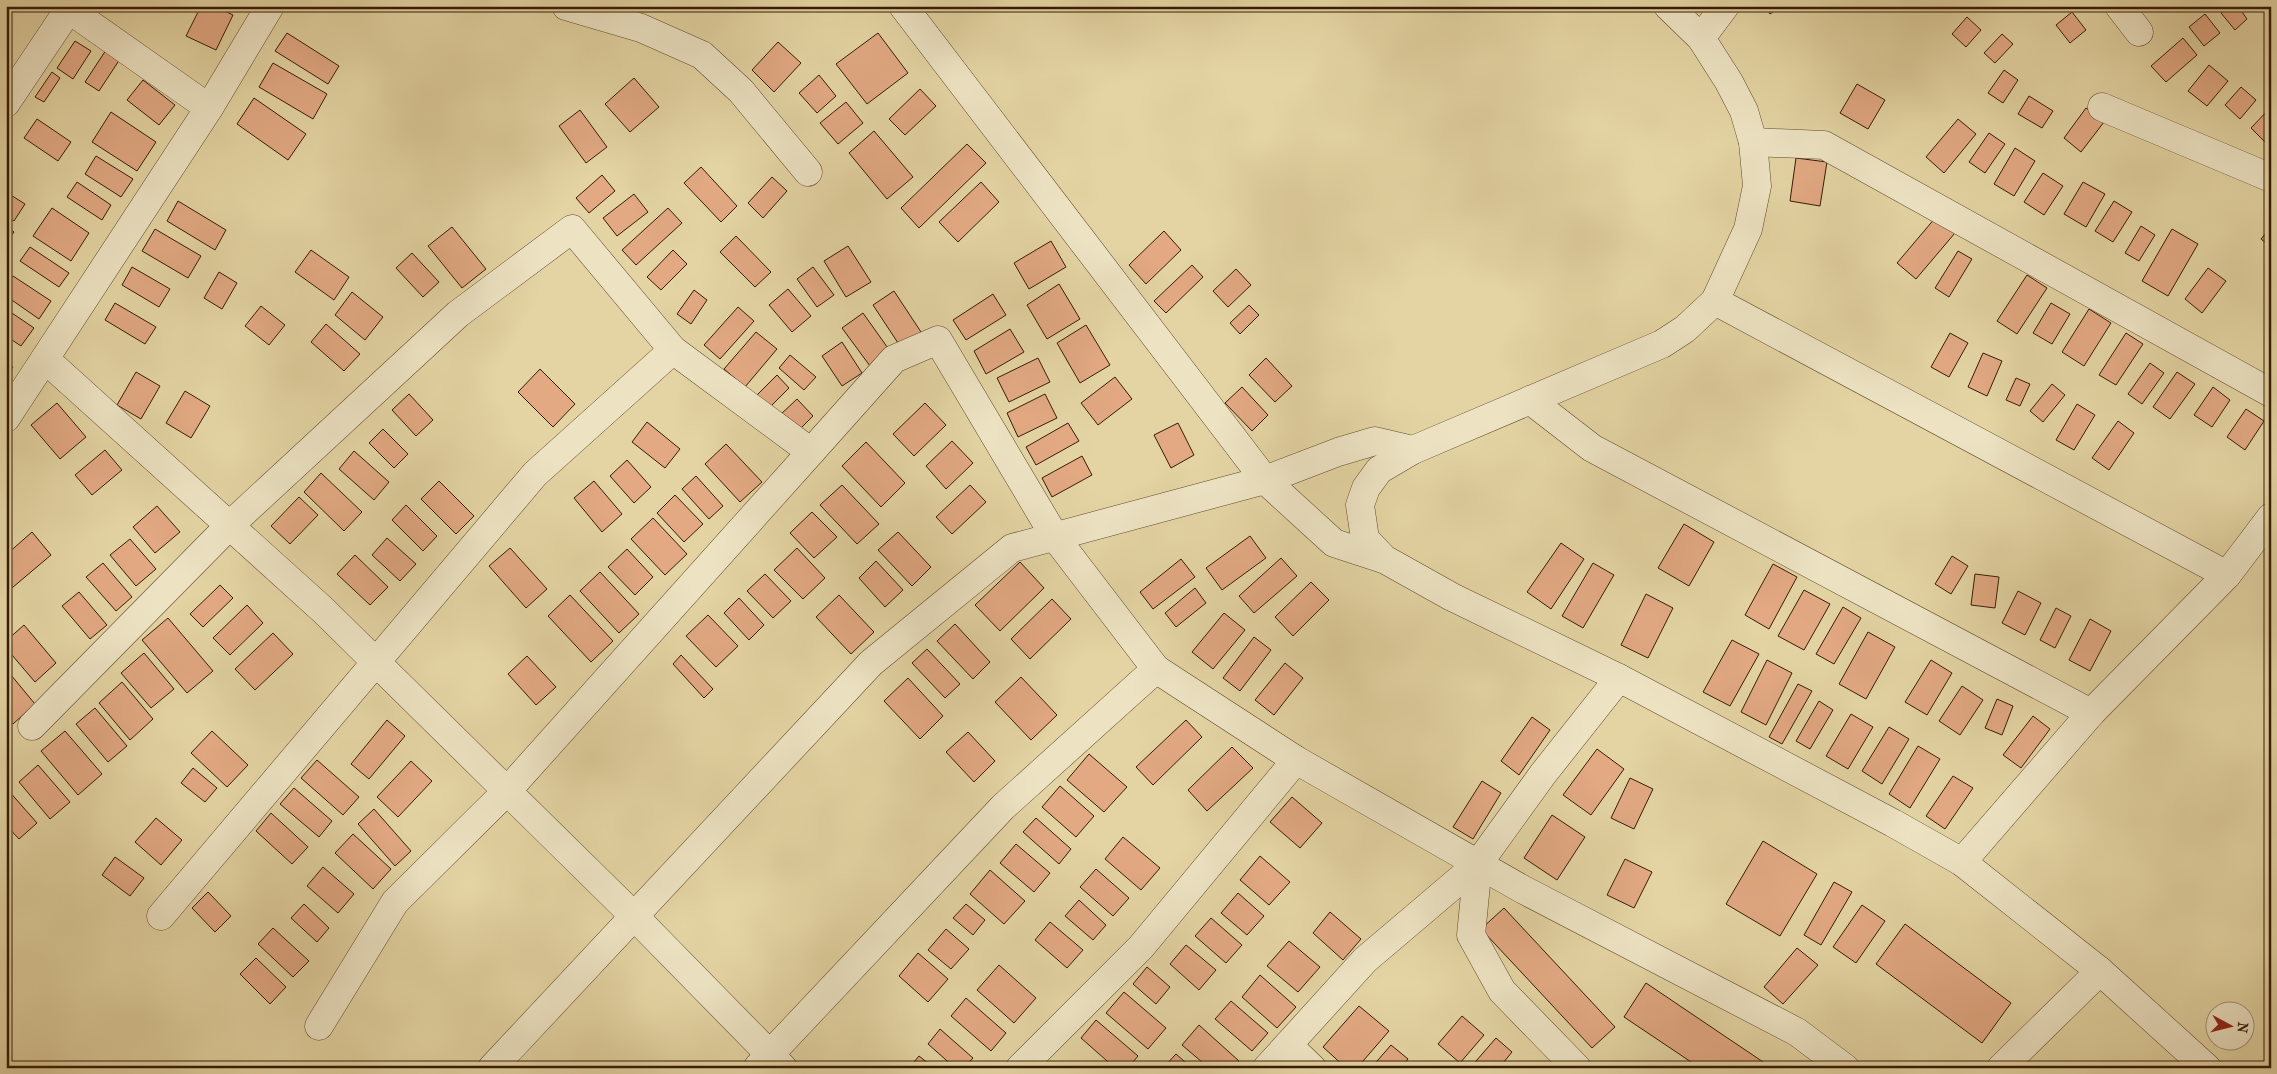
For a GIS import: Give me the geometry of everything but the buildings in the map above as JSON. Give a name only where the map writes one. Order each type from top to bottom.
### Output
[{"type":"street","points":[[6,418],[209,108],[270,6]]},
{"type":"street","points":[[566,6],[641,28],[702,55],[741,91],[808,172]]},
{"type":"street","points":[[903,6],[1265,480],[1334,543],[1384,559],[1452,597],[1619,678],[1893,823],[1962,862],[2100,971],[2207,1068]]},
{"type":"street","points":[[1384,559],[1365,539],[1361,524],[1360,504],[1366,488],[1379,470],[1413,450],[1662,344],[1684,329],[1716,302],[1748,229],[1757,186],[1753,142],[1744,111],[1729,82],[1701,38],[1668,6]]},
{"type":"street","points":[[1701,38],[1725,6]]},
{"type":"street","points":[[2119,6],[2139,32]]},
{"type":"street","points":[[6,103],[68,8],[209,108]]},
{"type":"street","points":[[2102,107],[2271,178]]},
{"type":"street","points":[[1753,142],[1824,145],[2271,393]]},
{"type":"street","points":[[32,726],[230,525],[458,314],[572,229],[673,350],[811,452]]},
{"type":"street","points":[[1716,302],[2227,575]]},
{"type":"street","points":[[319,1026],[395,902],[507,791],[894,359],[938,340],[1055,537],[1156,669],[1296,760],[1478,864],[1797,1032],[1845,1068]]},
{"type":"street","points":[[161,916],[535,474],[673,350]]},
{"type":"street","points":[[45,359],[323,610],[634,916],[770,1063],[1003,807],[1156,669]]},
{"type":"street","points":[[1530,400],[1592,448],[2091,713]]},
{"type":"street","points":[[492,1068],[871,663],[1012,548],[1265,480],[1338,452],[1375,441],[1413,450]]},
{"type":"street","points":[[1962,862],[2091,713],[2227,575],[2271,517]]},
{"type":"street","points":[[1267,1068],[1365,960],[1478,864],[1543,774],[1619,678]]},
{"type":"street","points":[[1020,1068],[1141,947],[1296,760]]},
{"type":"street","points":[[1478,864],[1471,935],[1502,991],[1577,1068]]},
{"type":"street","points":[[2001,1068],[2100,971]]},
{"type":"street","points":[[1288,1045],[1312,1068]]}]
